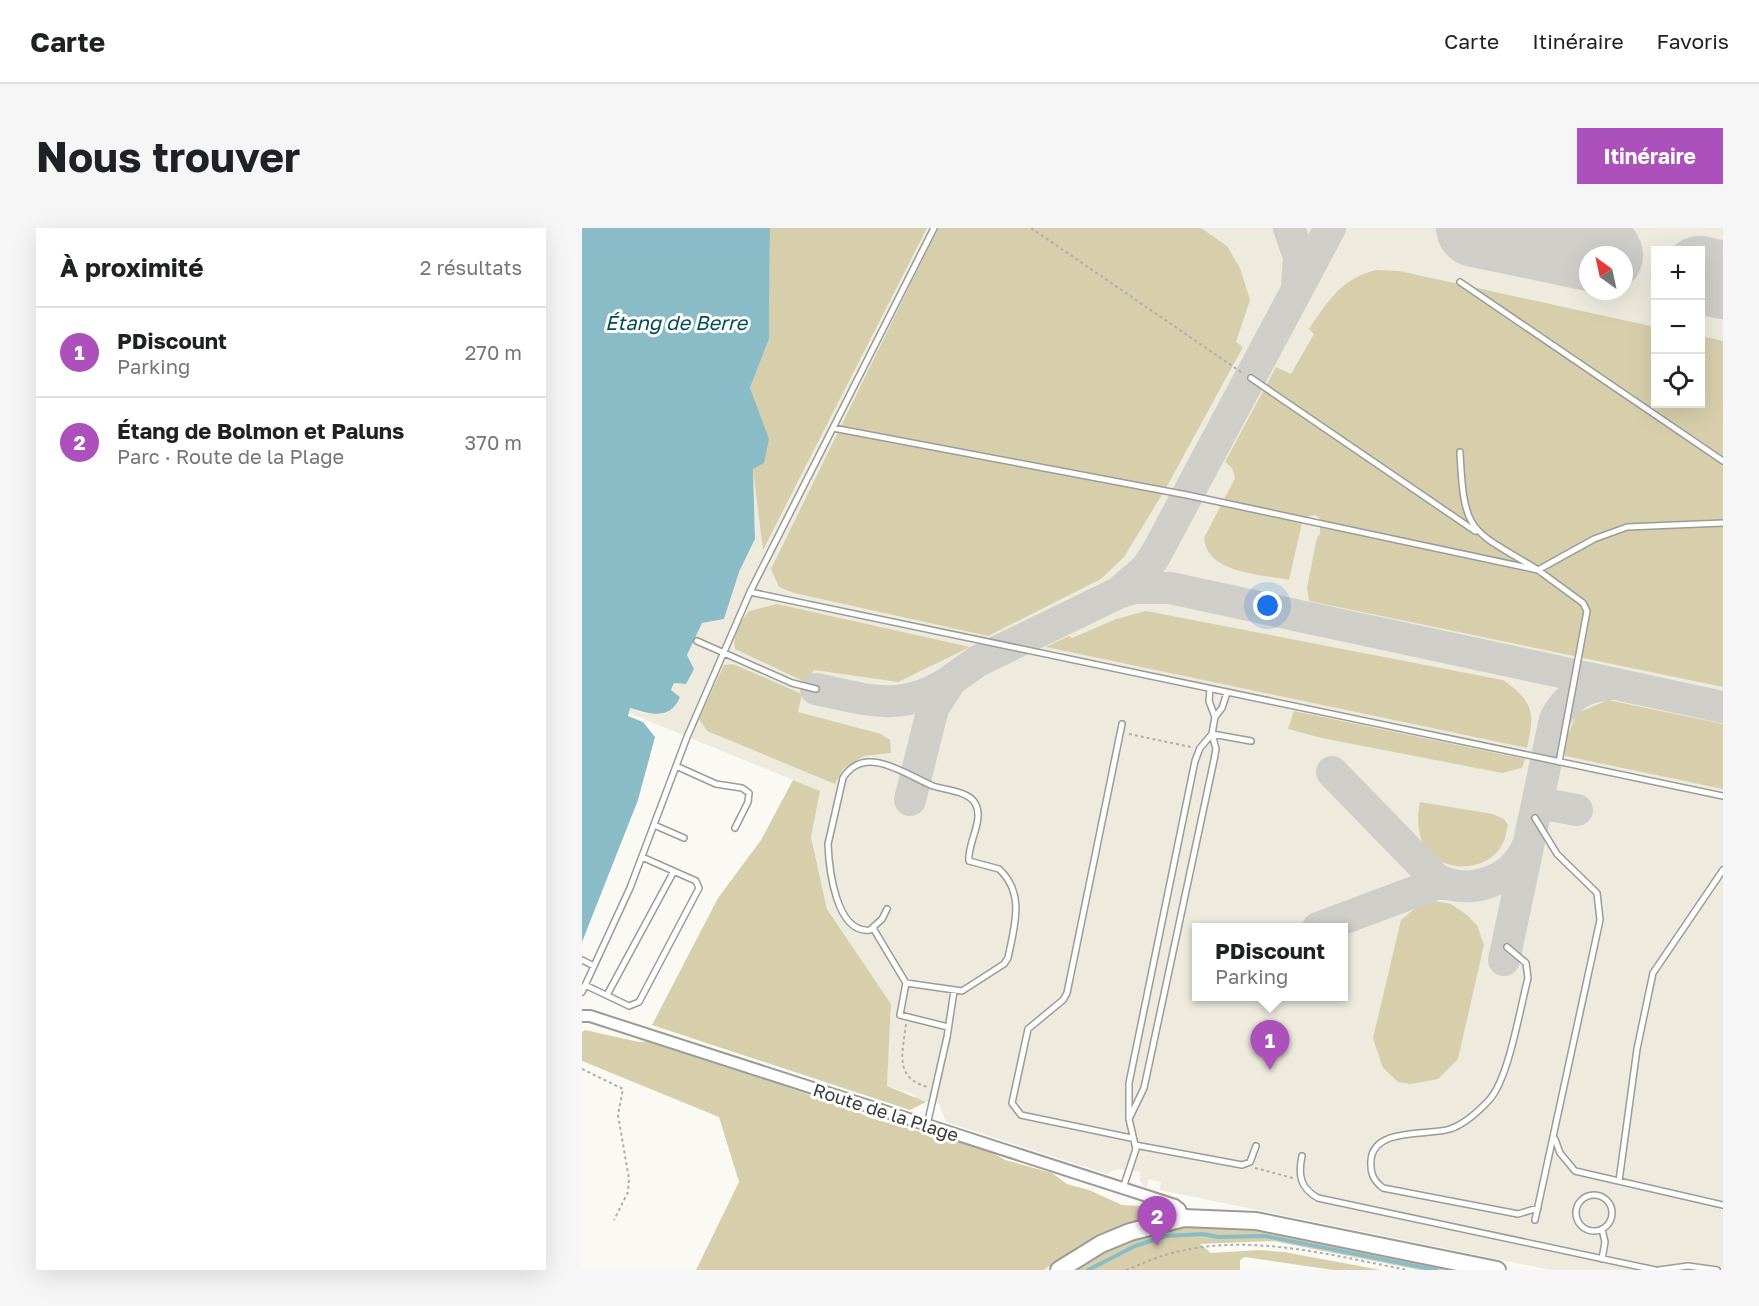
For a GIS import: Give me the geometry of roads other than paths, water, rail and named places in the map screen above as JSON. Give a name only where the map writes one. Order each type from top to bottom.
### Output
[{"type":"street","name":"Route de la Plage","points":[[582,1016],[590,1016],[1175,1205],[1180,1209],[1184,1218]]},
{"type":"street","points":[[1059,1270],[1101,1244],[1130,1232],[1184,1218],[1256,1221],[1497,1270]]},
{"type":"lane","points":[[582,992],[642,857],[676,766],[750,592],[934,228]]},
{"type":"lane","points":[[1460,282],[1723,460]]},
{"type":"lane","points":[[1251,378],[1476,532],[1538,570],[1583,603],[1587,611],[1559,762]]},
{"type":"lane","points":[[833,428],[1187,495],[1538,570],[1594,539],[1627,527],[1723,523]]},
{"type":"lane","points":[[1460,452],[1462,499],[1466,515],[1476,532]]},
{"type":"lane","points":[[750,592],[1723,796]]},
{"type":"lane","points":[[697,641],[792,683],[816,689]]},
{"type":"lane","points":[[1210,689],[1209,701],[1215,717]]},
{"type":"lane","points":[[1129,1119],[1144,1088],[1214,760],[1216,749],[1212,734],[1215,717],[1222,708],[1227,693]]},
{"type":"lane","points":[[1122,724],[1067,993],[1028,1029],[1012,1103],[1021,1115],[1131,1138]]},
{"type":"lane","points":[[1212,734],[1251,741]]},
{"type":"lane","points":[[1123,1188],[1135,1153],[1129,1119],[1129,1083],[1200,748],[1212,734]]},
{"type":"lane","points":[[887,909],[882,920],[873,928],[862,931],[846,922],[841,913],[828,844],[843,778],[848,770],[858,764],[871,762],[893,766],[934,786],[966,795],[973,800],[977,814],[969,861],[999,870],[1016,896],[1017,908],[1008,958],[970,988],[954,992],[906,983]]},
{"type":"lane","points":[[676,766],[716,784],[742,788],[749,793],[750,797],[735,828]]},
{"type":"lane","points":[[1535,818],[1557,854],[1597,893],[1600,904],[1600,920],[1536,1220]]},
{"type":"lane","points":[[654,825],[684,838]]},
{"type":"lane","points":[[585,985],[629,1006],[639,1002],[699,888],[696,881],[642,857]]},
{"type":"lane","points":[[1620,1181],[1637,1049],[1653,974],[1723,870]]},
{"type":"lane","points":[[607,995],[674,871]]},
{"type":"lane","points":[[873,928],[906,983],[900,1013],[906,1018],[948,1027]]},
{"type":"lane","points":[[1507,947],[1526,963],[1528,978],[1504,1071],[1492,1097],[1473,1116],[1450,1129],[1395,1136],[1381,1143],[1371,1155],[1370,1169],[1375,1182],[1383,1188],[1518,1214],[1538,1208]]},
{"type":"lane","points":[[582,960],[594,966]]},
{"type":"lane","points":[[927,1125],[954,992]]},
{"type":"lane","points":[[1555,1138],[1563,1158],[1575,1171],[1723,1205]]},
{"type":"lane","points":[[1135,1144],[1247,1164],[1252,1159],[1256,1146]]},
{"type":"lane","points":[[1302,1156],[1299,1174],[1312,1195],[1338,1203],[1654,1270]]},
{"type":"lane","points":[[1594,1194],[1609,1203],[1610,1220],[1602,1229],[1590,1231],[1576,1220],[1576,1208],[1583,1198],[1594,1194]]},
{"type":"lane","points":[[1602,1229],[1605,1242],[1602,1259]]},
{"type":"lane","points":[[1659,1270],[1688,1266],[1717,1270]]},
{"type":"water","name":"Étang de Berre","points":[[582,228],[770,228],[769,339],[750,388],[769,439],[764,463],[753,469],[755,539],[739,572],[724,619],[702,623],[687,655],[694,669],[686,684],[674,683],[671,690],[680,697],[676,705],[671,710],[659,714],[630,708],[628,716],[643,722],[655,737],[638,800],[582,942]]},
{"type":"waterway","points":[[1088,1270],[1135,1246],[1166,1236],[1203,1234],[1218,1237],[1265,1236],[1436,1270]]},
{"type":"place","name":"PDiscount","points":[[1270,1070]]},
{"type":"place","name":"Étang de Bolmon et Paluns","points":[[1157,1246]]}]
